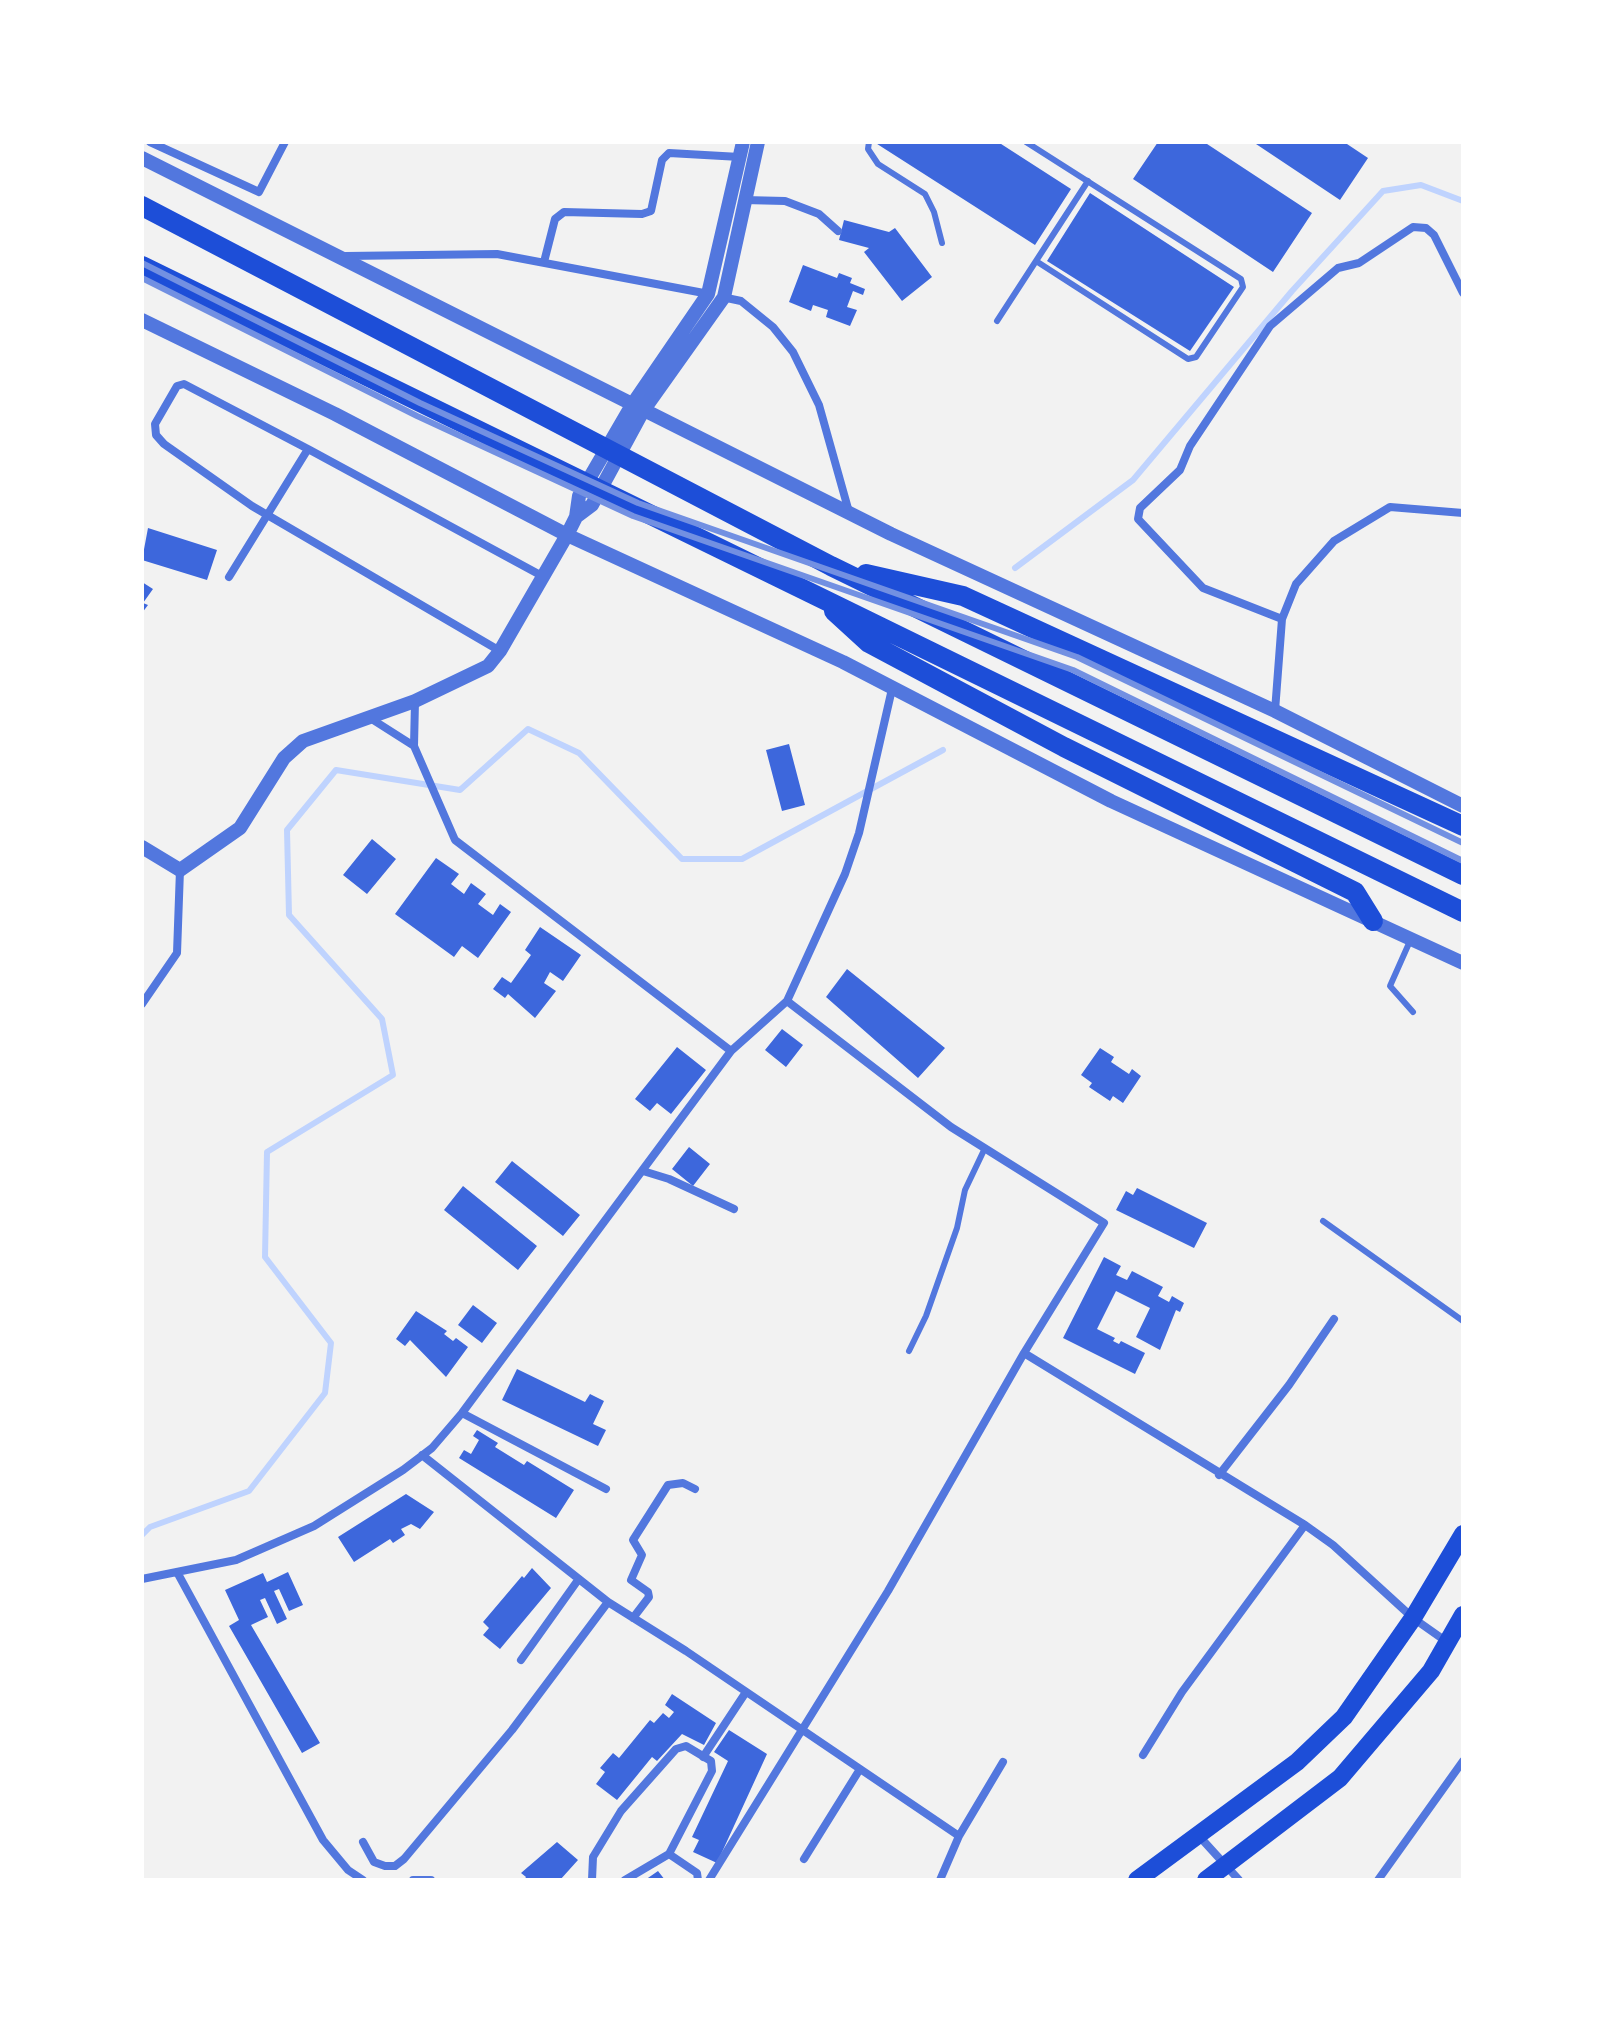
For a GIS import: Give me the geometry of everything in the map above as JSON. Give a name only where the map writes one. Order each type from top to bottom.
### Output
[{"type":"highway","points":[[142,206],[831,566],[1203,745],[1463,875]]},
{"type":"highway","points":[[142,266],[1463,912]]},
{"type":"highway","points":[[831,566],[963,596],[1426,798],[1463,826]]},
{"type":"highway","points":[[817,595],[869,643],[1064,747],[1355,892],[1373,921]]},
{"type":"main road","points":[[1137,1880],[1297,1762],[1344,1717],[1413,1618],[1463,1534]]},
{"type":"main road","points":[[1206,1880],[1232,1874],[1340,1778],[1431,1671],[1463,1615]]},
{"type":"street","points":[[150,142],[259,192],[285,142]]},
{"type":"street","points":[[638,408],[724,297],[740,200],[743,142]]},
{"type":"street","points":[[180,870],[240,828],[284,758],[303,741],[415,701],[488,666],[500,651],[576,517],[592,505],[638,408],[708,294],[758,142]]},
{"type":"street","points":[[544,262],[555,219],[564,212],[642,214],[651,211],[662,160],[669,153],[740,157]]},
{"type":"street","points":[[142,158],[849,512],[1275,711],[1380,777]]},
{"type":"street","points":[[740,200],[785,201],[819,214],[838,231]]},
{"type":"street","points":[[1282,619],[1203,588],[1138,519],[1140,508],[1180,470],[1190,446],[1270,326],[1338,268],[1359,263],[1413,227],[1426,228],[1434,235],[1463,293]]},
{"type":"street","points":[[336,256],[497,254],[741,301],[773,327],[793,352],[819,405],[849,512]]},
{"type":"street","points":[[142,320],[335,414],[567,535],[843,662],[1111,801],[1463,963]]},
{"type":"street","points":[[500,651],[266,515],[164,444],[156,435],[155,424],[177,386],[184,384],[544,577]]},
{"type":"street","points":[[229,577],[308,449]]},
{"type":"street","points":[[1275,711],[1282,619],[1296,584],[1334,541],[1390,507],[1463,513]]},
{"type":"street","points":[[142,1579],[236,1560],[314,1526],[422,1455],[462,1413],[731,1051],[787,1001],[845,874],[859,833],[892,689]]},
{"type":"street","points":[[415,701],[414,746],[455,840],[731,1051]]},
{"type":"street","points":[[369,717],[414,746]]},
{"type":"street","points":[[1426,798],[1463,806]]},
{"type":"street","points":[[142,847],[180,870]]},
{"type":"street","points":[[142,1004],[177,953],[180,870]]},
{"type":"street","points":[[709,1880],[939,1506],[1024,1353],[1104,1223],[951,1127],[787,1001]]},
{"type":"street","points":[[643,1171],[669,1179],[734,1209]]},
{"type":"street","points":[[1219,1475],[1289,1385],[1334,1319]]},
{"type":"street","points":[[1024,1353],[1129,1414],[1219,1475],[1305,1525],[1333,1545],[1413,1618],[1447,1642]]},
{"type":"street","points":[[462,1413],[606,1489]]},
{"type":"street","points":[[422,1455],[608,1602],[959,1836]]},
{"type":"street","points":[[633,1618],[649,1597],[648,1592],[631,1580],[642,1555],[633,1540],[668,1485],[683,1483],[695,1489]]},
{"type":"street","points":[[1143,1755],[1182,1692],[1305,1525]]},
{"type":"street","points":[[177,1572],[323,1840],[348,1870],[363,1880]]},
{"type":"street","points":[[521,1660],[578,1580]]},
{"type":"street","points":[[363,1842],[374,1862],[395,1866],[404,1859],[512,1730],[608,1602]]},
{"type":"street","points":[[703,1757],[746,1692]]},
{"type":"street","points":[[592,1880],[593,1857],[621,1811],[657,1769],[681,1746],[711,1761],[712,1771],[669,1854],[625,1880]]},
{"type":"street","points":[[1378,1880],[1463,1761]]},
{"type":"street","points":[[940,1880],[959,1836],[1003,1762]]},
{"type":"street","points":[[804,1859],[860,1769]]},
{"type":"street","points":[[1199,1836],[1232,1874]]},
{"type":"street","points":[[669,1854],[697,1873],[698,1880]]},
{"type":"street","points":[[413,1880],[431,1880]]},
{"type":"lane","points":[[869,142],[868,149],[878,164],[925,194],[942,243]]},
{"type":"lane","points":[[1026,142],[1241,279],[1243,287],[1196,357],[1188,359],[1036,261]]},
{"type":"lane","points":[[997,321],[1088,181]]},
{"type":"lane","points":[[1411,939],[1390,986],[1413,1012]]},
{"type":"lane","points":[[909,1351],[926,1316],[957,1228],[965,1190],[985,1148]]},
{"type":"lane","points":[[1323,1221],[1463,1321]]},
{"type":"building","points":[[874,142],[998,142],[1071,189],[1035,245]]},
{"type":"building","points":[[1158,142],[1204,142],[1312,213],[1273,272],[1133,179]]},
{"type":"building","points":[[1253,142],[1344,142],[1368,158],[1340,200]]},
{"type":"building","points":[[1090,193],[1234,287],[1190,351],[1047,261]]},
{"type":"building","points":[[844,220],[889,232],[895,228],[932,277],[902,301],[864,252],[869,248],[839,240]]},
{"type":"building","points":[[803,265],[837,278],[839,273],[852,278],[850,283],[865,289],[863,295],[853,291],[847,307],[857,310],[850,326],[826,317],[828,310],[813,305],[811,311],[789,302]]},
{"type":"building","points":[[148,528],[217,550],[207,580],[142,560]]},
{"type":"building","points":[[142,582],[153,589],[143,603],[148,605],[142,613]]},
{"type":"building","points":[[789,744],[805,805],[782,811],[766,750]]},
{"type":"building","points":[[372,839],[396,859],[367,894],[343,875]]},
{"type":"building","points":[[436,858],[459,874],[451,884],[464,894],[471,883],[486,894],[478,904],[493,915],[500,904],[511,912],[478,958],[462,946],[454,957],[395,914]]},
{"type":"building","points":[[540,927],[581,955],[563,981],[550,972],[544,983],[556,991],[535,1018],[508,994],[505,998],[493,989],[502,977],[511,983],[531,955],[525,950]]},
{"type":"building","points":[[847,969],[945,1048],[918,1078],[826,997]]},
{"type":"building","points":[[782,1029],[803,1045],[786,1067],[765,1050]]},
{"type":"building","points":[[677,1047],[706,1070],[671,1114],[657,1103],[650,1111],[635,1099]]},
{"type":"building","points":[[1100,1048],[1114,1057],[1111,1062],[1129,1074],[1132,1069],[1141,1076],[1123,1103],[1113,1096],[1110,1101],[1089,1087],[1092,1083],[1081,1075]]},
{"type":"building","points":[[689,1147],[710,1164],[693,1186],[672,1169]]},
{"type":"building","points":[[512,1161],[580,1215],[563,1236],[495,1182]]},
{"type":"building","points":[[463,1186],[537,1246],[518,1270],[444,1210]]},
{"type":"building","points":[[1137,1188],[1207,1223],[1194,1248],[1116,1210],[1126,1191],[1133,1195]]},
{"type":"building","points":[[1104,1257],[1121,1266],[1116,1275],[1127,1280],[1132,1271],[1163,1287],[1158,1296],[1169,1302],[1172,1296],[1184,1303],[1180,1312],[1176,1310],[1160,1350],[1136,1337],[1150,1308],[1116,1291],[1097,1329],[1115,1338],[1113,1341],[1119,1344],[1121,1341],[1145,1353],[1135,1374],[1063,1338]]},
{"type":"building","points":[[473,1305],[497,1323],[482,1343],[458,1325]]},
{"type":"building","points":[[416,1311],[447,1331],[444,1334],[453,1341],[456,1338],[468,1347],[446,1377],[410,1340],[405,1346],[396,1339]]},
{"type":"building","points":[[517,1369],[585,1402],[590,1394],[604,1401],[593,1424],[606,1430],[598,1446],[502,1400]]},
{"type":"building","points":[[477,1430],[498,1443],[495,1447],[524,1465],[527,1461],[574,1490],[556,1518],[459,1458],[464,1450],[471,1454],[479,1440],[473,1436]]},
{"type":"building","points":[[406,1494],[434,1512],[420,1529],[411,1524],[401,1529],[405,1535],[393,1543],[390,1539],[354,1562],[338,1537]]},
{"type":"building","points":[[532,1568],[551,1588],[500,1649],[483,1635],[489,1628],[483,1622]]},
{"type":"building","points":[[288,1572],[303,1605],[289,1611],[279,1589],[274,1591],[287,1619],[277,1624],[265,1598],[260,1600],[268,1617],[251,1625],[320,1743],[302,1753],[229,1626],[239,1620],[225,1590],[263,1573],[267,1582]]},
{"type":"building","points":[[672,1694],[716,1723],[704,1745],[682,1734],[657,1761],[652,1757],[617,1800],[596,1784],[605,1772],[600,1768],[613,1753],[619,1758],[650,1720],[654,1723],[663,1713],[669,1718],[674,1712],[665,1705]]},
{"type":"building","points":[[729,1730],[767,1754],[717,1863],[693,1852],[699,1840],[692,1837],[728,1761],[714,1752]]},
{"type":"building","points":[[557,1842],[578,1860],[560,1880],[524,1880],[526,1877],[521,1873]]},
{"type":"building","points":[[658,1871],[665,1880],[645,1880]]},
{"type":"waterway","points":[[1015,568],[1133,480],[1292,291],[1383,191],[1421,185],[1463,201]]},
{"type":"waterway","points":[[142,1535],[150,1527],[249,1491],[325,1393],[331,1343],[265,1257],[267,1152],[393,1075],[382,1019],[289,915],[287,830],[336,770],[460,790],[528,729],[579,753],[682,859],[742,859],[943,750]]},
{"type":"railway","points":[[142,263],[420,403],[638,503],[1077,657],[1463,843]]},
{"type":"railway","points":[[142,278],[417,416],[633,516],[1073,670],[1463,861]]}]
